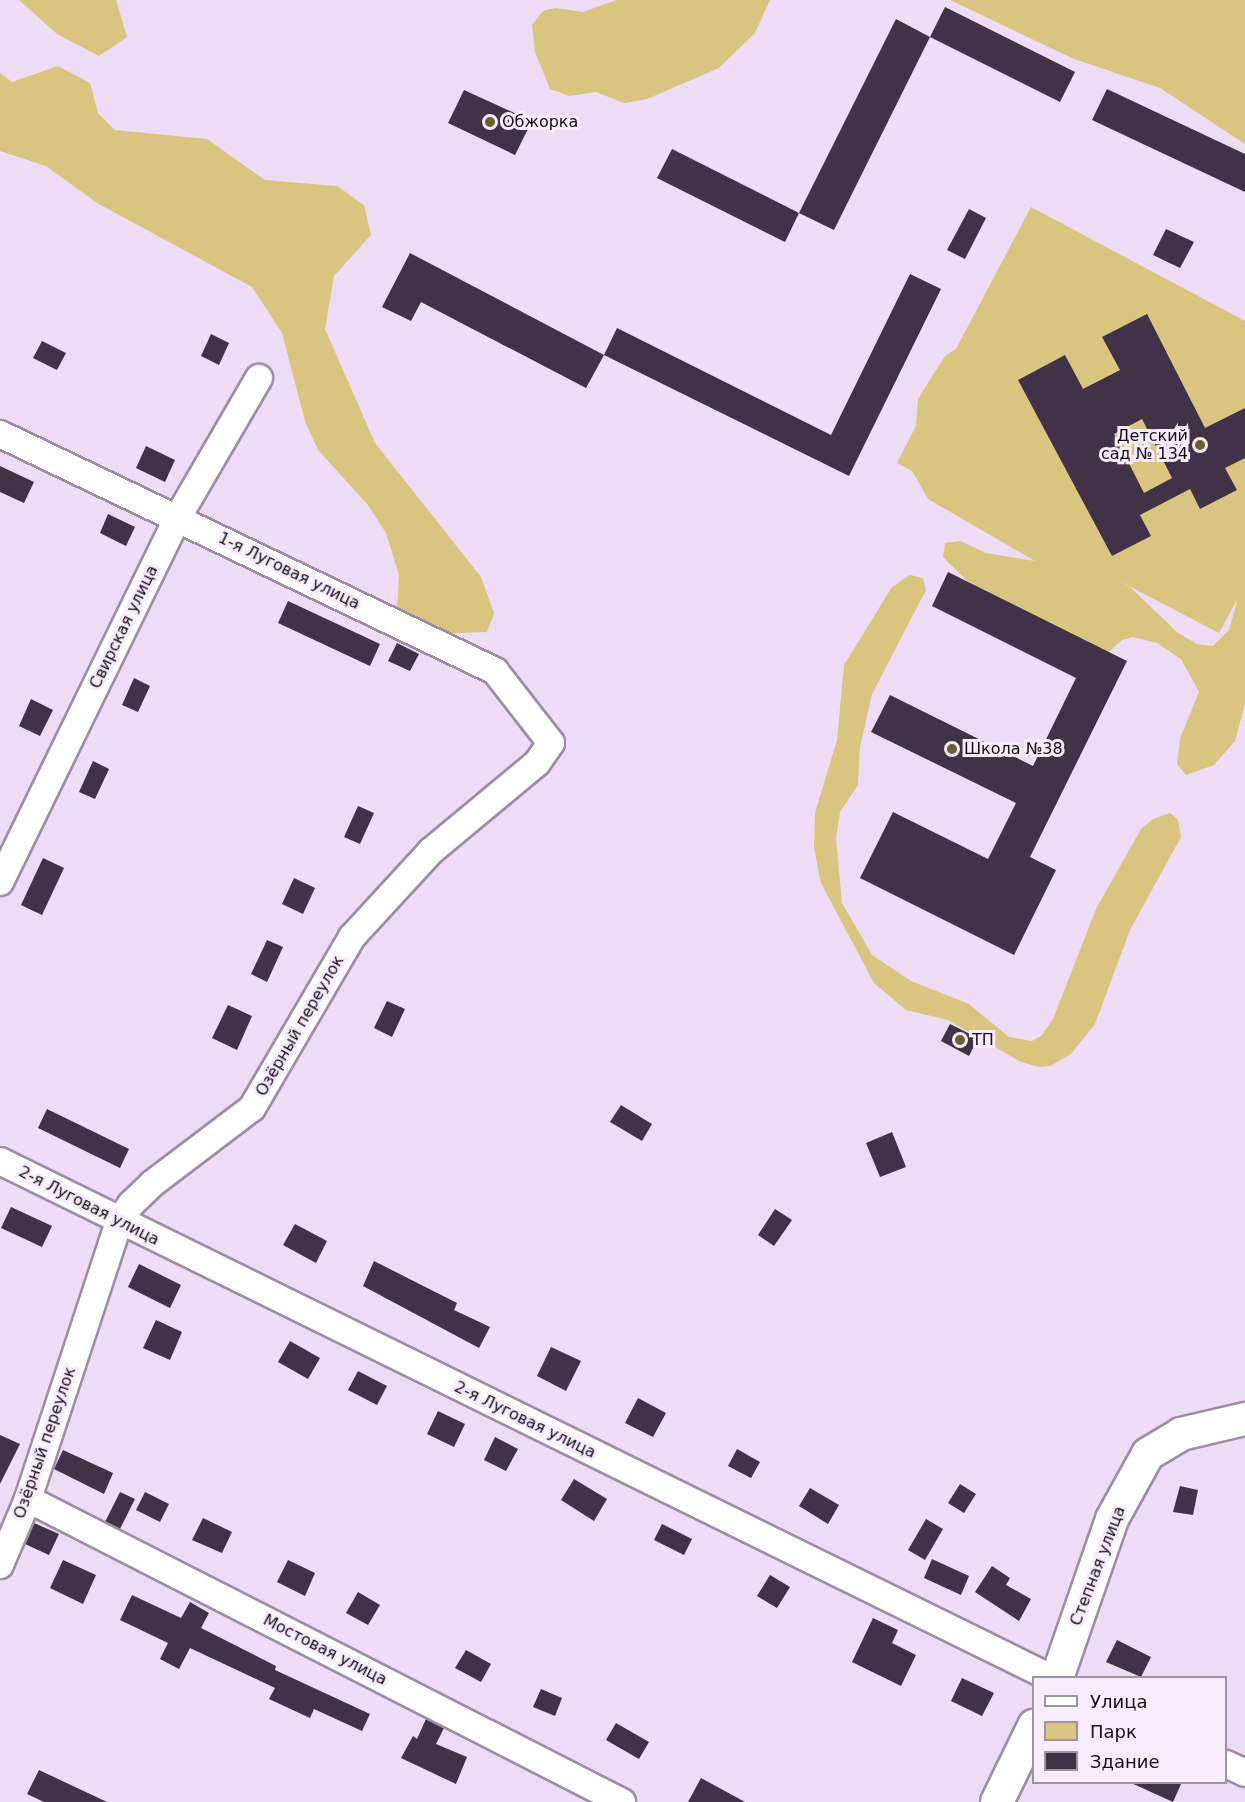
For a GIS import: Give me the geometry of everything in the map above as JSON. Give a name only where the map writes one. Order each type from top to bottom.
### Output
[{"type":"street","name":"Свирская улица","points":[[0,882],[178,517],[259,378]]},
{"type":"street","name":"1-я Луговая улица","points":[[0,434],[178,517],[495,671],[551,743]]},
{"type":"street","name":"Озёрный переулок","points":[[0,1564],[28,1499],[119,1222],[152,1184],[252,1108],[352,937],[431,851],[537,763],[551,743]]},
{"type":"street","name":"2-я Луговая улица","points":[[0,1161],[119,1222],[1049,1676]]},
{"type":"street","name":"Степная улица","points":[[1057,1676],[1112,1519],[1148,1454],[1181,1434],[1245,1419]]},
{"type":"street","name":"Мостовая улица","points":[[28,1499],[622,1802]]},
{"type":"street","points":[[997,1802],[1032,1730]]},
{"type":"street","points":[[1227,1764],[1245,1773]]},
{"type":"green space","points":[[19,0],[116,0],[127,37],[99,56],[57,34]]},
{"type":"green space","points":[[616,0],[770,0],[755,33],[719,68],[647,99],[624,103],[596,92],[569,96],[550,89],[535,52],[532,25],[543,11],[555,8],[583,12]]},
{"type":"green space","points":[[950,0],[1245,0],[1245,144],[1160,88],[1074,59]]},
{"type":"green space","points":[[58,66],[90,83],[98,113],[115,130],[207,139],[265,180],[337,186],[364,205],[371,235],[334,276],[325,329],[375,443],[481,577],[494,613],[487,632],[434,634],[403,623],[397,609],[399,575],[386,533],[368,505],[318,450],[305,421],[282,333],[252,287],[97,203],[46,166],[0,151],[0,73],[12,82]]},
{"type":"green space","points":[[1031,207],[1245,321],[1245,704],[1235,741],[1214,765],[1186,775],[1177,764],[1180,739],[1199,692],[1181,659],[1157,643],[1133,637],[1122,640],[1104,656],[973,587],[943,557],[945,543],[960,541],[986,553],[1035,561],[928,499],[912,471],[897,463],[916,426],[918,399],[945,356],[956,349]],"holes":[[[1108,575],[1219,633],[1238,598],[1229,630],[1213,646],[1197,644],[1178,633],[1130,587]]]},
{"type":"green space","points":[[910,575],[923,578],[926,590],[872,694],[860,747],[858,785],[840,812],[836,838],[842,903],[872,955],[911,981],[969,1004],[1009,1037],[1032,1041],[1042,1035],[1053,1019],[1096,909],[1141,829],[1153,819],[1170,813],[1178,820],[1181,837],[1130,930],[1095,1024],[1071,1054],[1050,1066],[1039,1067],[1021,1062],[948,1020],[906,1010],[874,983],[821,883],[814,847],[815,813],[837,740],[844,665],[892,587]]},
{"type":"building","points":[[945,7],[1075,72],[1060,102],[930,37]]},
{"type":"building","points":[[896,19],[930,37],[834,230],[799,213]]},
{"type":"building","points":[[1107,89],[1245,154],[1245,192],[1092,120]]},
{"type":"building","points":[[464,90],[532,121],[515,155],[448,123]]},
{"type":"building","points":[[672,149],[799,213],[785,242],[657,178]]},
{"type":"building","points":[[969,209],[986,218],[965,259],[947,250]]},
{"type":"building","points":[[1166,229],[1194,242],[1180,268],[1153,255]]},
{"type":"building","points":[[410,253],[604,355],[586,388],[421,302],[411,321],[382,307]]},
{"type":"building","points":[[910,274],[941,289],[849,476],[604,355],[617,328],[831,435]]},
{"type":"building","name":"Детский сад № 134","points":[[1147,314],[1205,428],[1245,408],[1245,458],[1225,468],[1237,490],[1200,509],[1190,489],[1140,515],[1151,536],[1112,556],[1018,380],[1065,355],[1083,389],[1120,370],[1102,337]],"holes":[[[1142,419],[1172,478],[1144,493],[1114,434]]]},
{"type":"building","points":[[211,334],[229,343],[219,365],[201,356]]},
{"type":"building","points":[[42,341],[66,353],[57,370],[33,358]]},
{"type":"building","points":[[146,446],[175,460],[165,482],[136,468]]},
{"type":"building","points":[[0,466],[34,482],[24,503],[0,492]]},
{"type":"building","points":[[108,514],[135,527],[126,546],[100,533]]},
{"type":"building","name":"Школа №38","points":[[948,572],[1127,661],[1030,857],[1056,870],[1014,955],[860,878],[893,812],[988,859],[1016,803],[871,732],[890,695],[1033,766],[1076,678],[932,606]]},
{"type":"building","points":[[288,601],[380,644],[370,666],[278,623]]},
{"type":"building","points":[[397,643],[419,654],[410,671],[388,661]]},
{"type":"building","points":[[134,678],[150,686],[138,712],[122,705]]},
{"type":"building","points":[[31,699],[53,710],[40,736],[19,726]]},
{"type":"building","points":[[93,761],[109,769],[95,799],[79,792]]},
{"type":"building","points":[[358,806],[374,813],[360,844],[344,837]]},
{"type":"building","points":[[43,858],[64,868],[42,915],[21,905]]},
{"type":"building","points":[[294,878],[315,888],[303,914],[282,904]]},
{"type":"building","points":[[267,940],[283,947],[267,982],[251,974]]},
{"type":"building","points":[[387,1001],[405,1009],[392,1037],[374,1028]]},
{"type":"building","points":[[228,1005],[252,1016],[237,1050],[212,1038]]},
{"type":"building","name":"ТП","points":[[950,1024],[978,1038],[969,1056],[941,1041]]},
{"type":"building","points":[[621,1105],[652,1124],[642,1141],[610,1122]]},
{"type":"building","points":[[47,1109],[129,1149],[120,1168],[38,1128]]},
{"type":"building","points":[[892,1132],[906,1167],[880,1177],[866,1143]]},
{"type":"building","points":[[11,1207],[52,1226],[42,1247],[1,1228]]},
{"type":"building","points":[[775,1209],[792,1220],[774,1246],[758,1235]]},
{"type":"building","points":[[295,1224],[327,1241],[316,1263],[283,1245]]},
{"type":"building","points":[[374,1261],[457,1303],[454,1310],[490,1327],[479,1348],[363,1286]]},
{"type":"building","points":[[139,1264],[181,1285],[170,1308],[128,1287]]},
{"type":"building","points":[[156,1320],[182,1332],[170,1360],[143,1348]]},
{"type":"building","points":[[290,1341],[320,1358],[308,1379],[278,1362]]},
{"type":"building","points":[[551,1347],[581,1361],[566,1391],[537,1376]]},
{"type":"building","points":[[358,1371],[387,1386],[377,1405],[348,1390]]},
{"type":"building","points":[[638,1398],[666,1413],[653,1437],[625,1423]]},
{"type":"building","points":[[438,1411],[465,1424],[454,1447],[427,1434]]},
{"type":"building","points":[[0,1435],[20,1444],[0,1484]]},
{"type":"building","points":[[495,1437],[518,1449],[506,1471],[484,1460]]},
{"type":"building","points":[[737,1449],[760,1462],[751,1478],[728,1466]]},
{"type":"building","points":[[63,1450],[113,1473],[104,1494],[54,1469]]},
{"type":"building","points":[[574,1479],[607,1499],[594,1521],[561,1500]]},
{"type":"building","points":[[960,1484],[976,1494],[964,1513],[948,1503]]},
{"type":"building","points":[[1180,1486],[1198,1490],[1193,1515],[1173,1512]]},
{"type":"building","points":[[810,1488],[839,1505],[828,1524],[799,1506]]},
{"type":"building","points":[[120,1492],[135,1499],[120,1529],[105,1522]]},
{"type":"building","points":[[145,1492],[169,1504],[160,1522],[136,1510]]},
{"type":"building","points":[[203,1518],[232,1532],[222,1553],[192,1540]]},
{"type":"building","points":[[926,1519],[943,1529],[925,1560],[908,1550]]},
{"type":"building","points":[[34,1523],[59,1534],[49,1555],[25,1544]]},
{"type":"building","points":[[662,1524],[692,1539],[684,1555],[654,1540]]},
{"type":"building","points":[[932,1559],[969,1576],[961,1595],[924,1578]]},
{"type":"building","points":[[63,1560],[96,1575],[83,1604],[50,1588]]},
{"type":"building","points":[[288,1560],[315,1573],[305,1596],[277,1582]]},
{"type":"building","points":[[992,1566],[1010,1578],[1006,1585],[1031,1599],[1019,1621],[975,1592]]},
{"type":"building","points":[[770,1575],[790,1587],[777,1608],[757,1596]]},
{"type":"building","points":[[358,1592],[380,1605],[368,1625],[346,1613]]},
{"type":"building","points":[[132,1595],[181,1618],[190,1602],[209,1613],[201,1628],[276,1666],[275,1670],[370,1714],[362,1731],[314,1709],[310,1718],[269,1699],[275,1688],[190,1648],[179,1669],[160,1659],[168,1643],[120,1620]]},
{"type":"building","points":[[873,1618],[898,1630],[892,1643],[916,1655],[901,1686],[852,1662]]},
{"type":"building","points":[[1117,1640],[1151,1657],[1142,1676],[1106,1662]]},
{"type":"building","points":[[466,1650],[491,1664],[481,1682],[455,1668]]},
{"type":"building","points":[[962,1678],[994,1693],[982,1716],[951,1701]]},
{"type":"building","points":[[541,1689],[562,1698],[555,1716],[533,1707]]},
{"type":"building","points":[[426,1719],[444,1728],[436,1744],[467,1757],[456,1784],[401,1758],[413,1736],[417,1739]]},
{"type":"building","points":[[616,1723],[649,1742],[639,1759],[606,1740]]},
{"type":"building","points":[[39,1770],[107,1802],[44,1802],[27,1794]]},
{"type":"building","points":[[701,1778],[745,1802],[688,1802]]},
{"type":"building","points":[[1133,1784],[1181,1784],[1173,1802]]},
{"type":"place","name":"Обжорка","points":[[490,122]]},
{"type":"place","name":"Детский сад № 134","points":[[1200,445]]},
{"type":"place","name":"Школа №38","points":[[952,749]]},
{"type":"place","name":"ТП","points":[[960,1040]]}]
